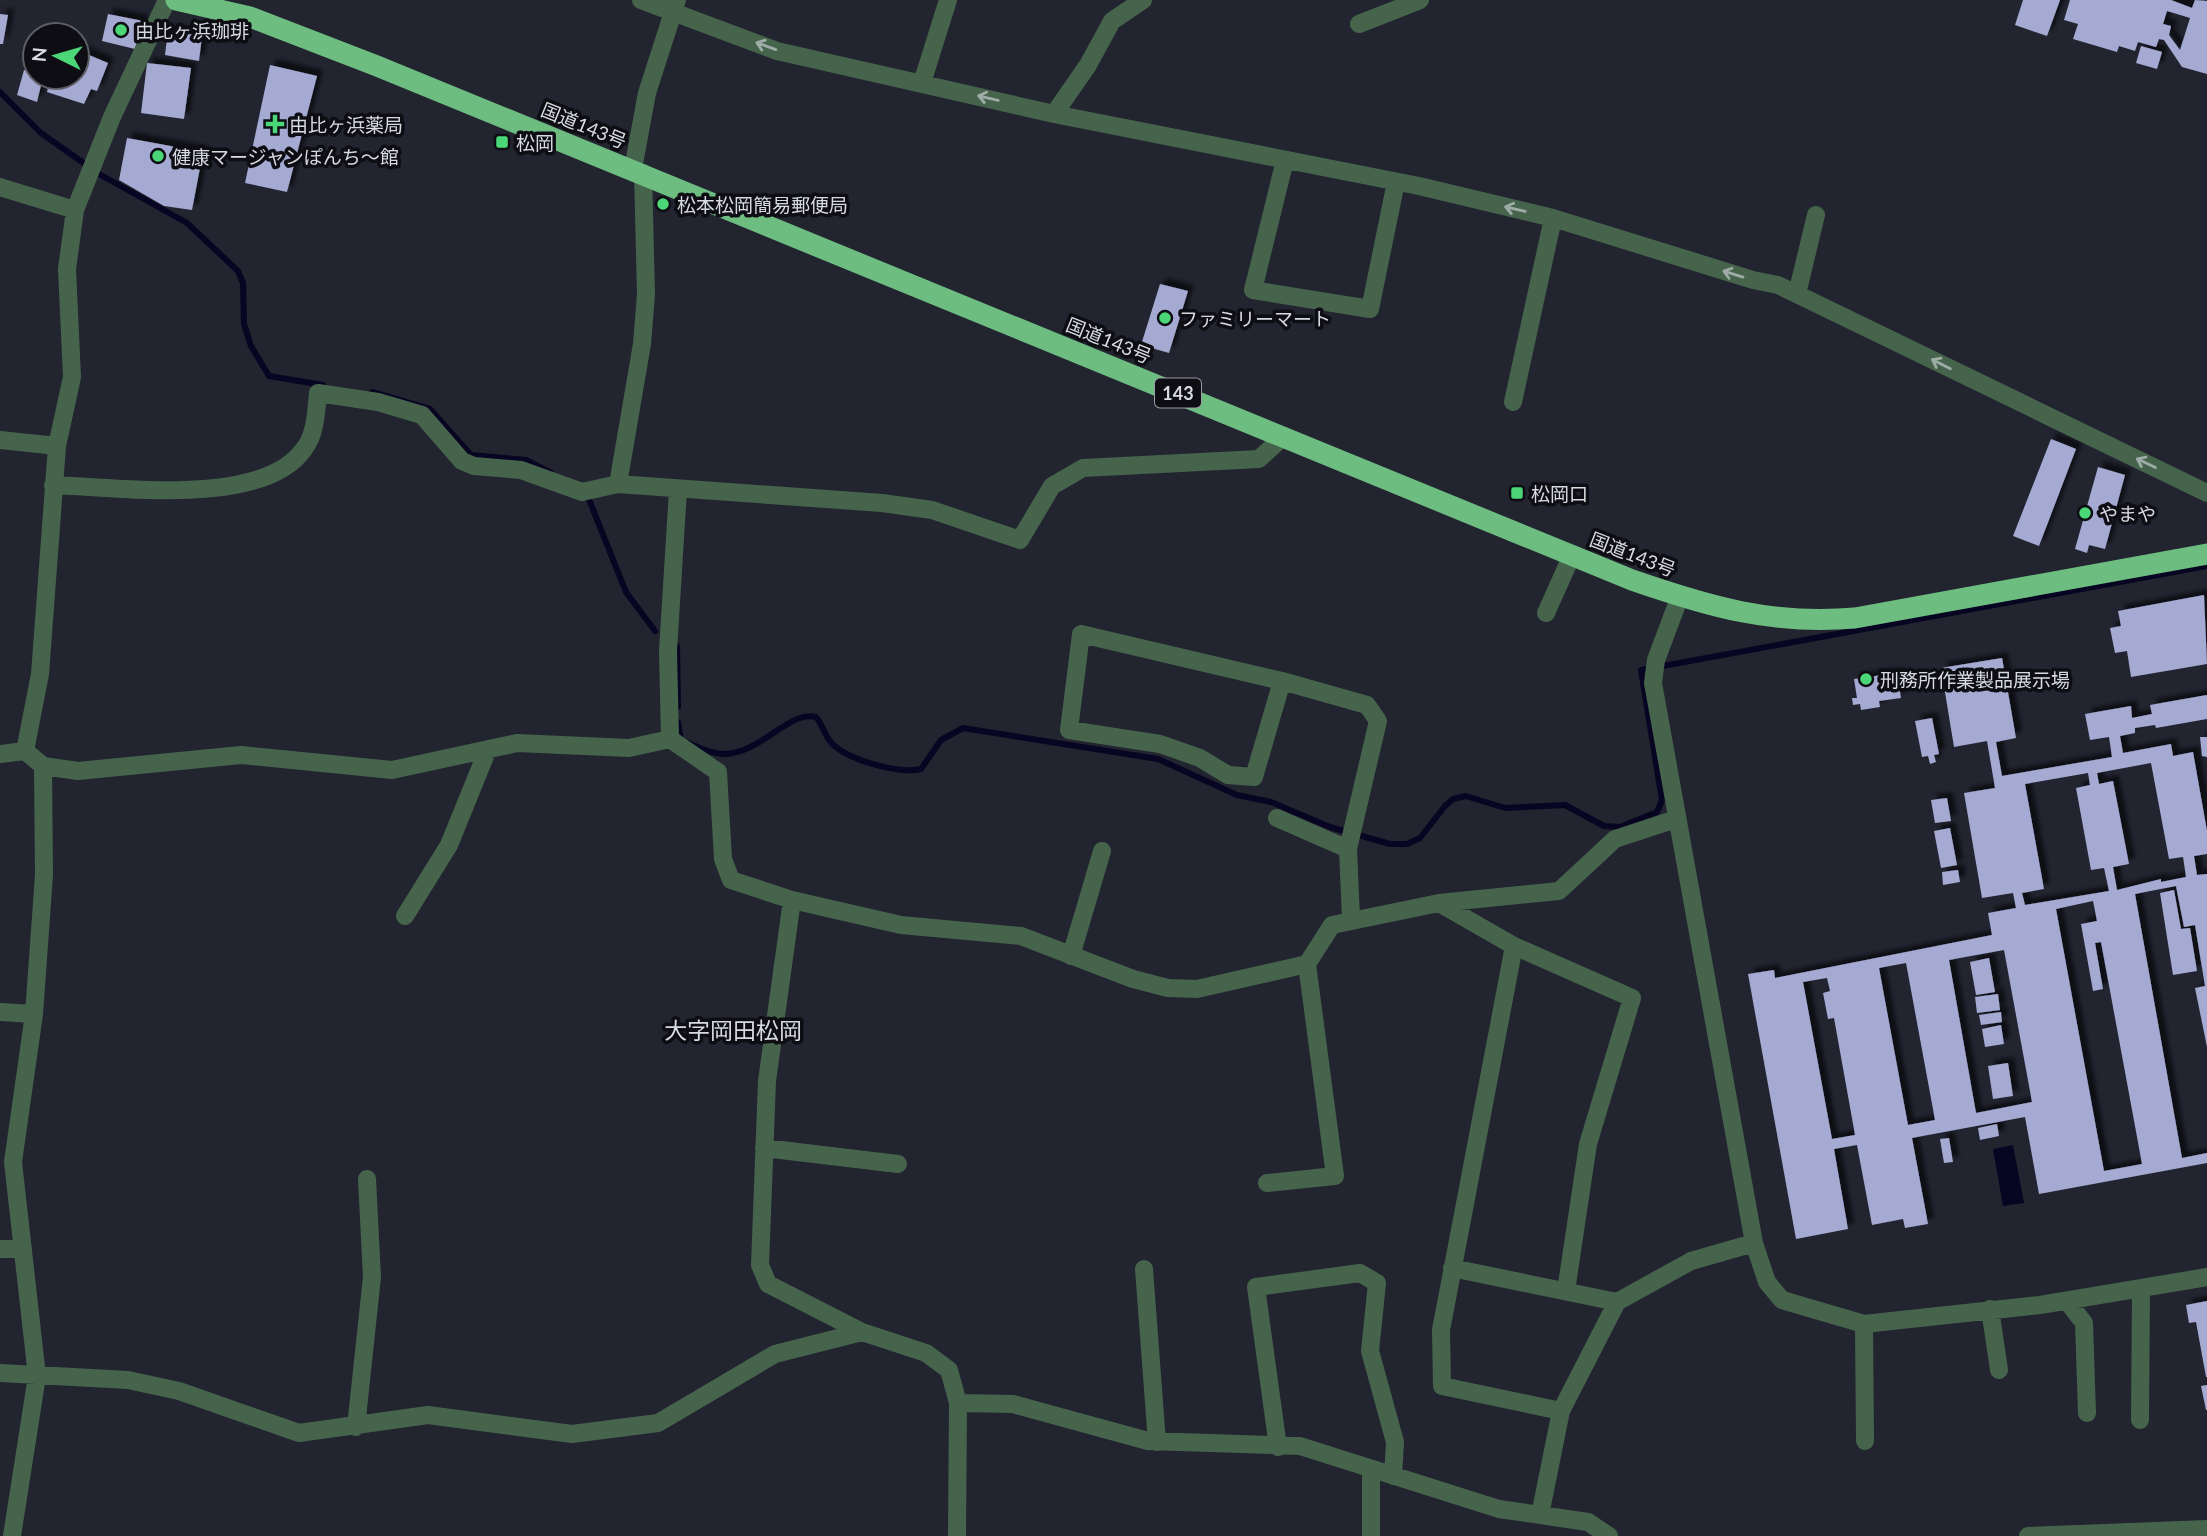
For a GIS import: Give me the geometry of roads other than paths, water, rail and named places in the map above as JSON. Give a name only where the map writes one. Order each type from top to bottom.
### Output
[{"type":"highway","name":"国道143号","points":[[176,0],[250,17],[638,171],[1572,555],[1680,596],[1769,618],[1833,620],[1972,599],[2207,554]]},
{"type":"street","points":[[25,751],[40,674],[57,446],[72,377],[67,269],[75,210],[167,0]]},
{"type":"street","points":[[641,0],[674,7],[778,51],[1054,114],[1396,182],[1553,218],[1753,280],[1778,285],[2207,493]]},
{"type":"street","points":[[922,83],[948,0]]},
{"type":"street","points":[[1054,114],[1068,89],[1088,65],[1112,21],[1140,0]]},
{"type":"street","points":[[1360,24],[1420,0]]},
{"type":"street","points":[[618,484],[642,345],[646,294],[638,171],[647,93],[674,7]]},
{"type":"street","points":[[1285,160],[1253,290],[1370,309],[1396,182]]},
{"type":"street","points":[[0,187],[75,210]]},
{"type":"street","points":[[1797,294],[1816,215]]},
{"type":"street","points":[[1513,402],[1553,218]]},
{"type":"street","points":[[53,485],[212,490],[276,472],[306,448],[313,429],[318,393],[406,409],[422,415],[462,461],[474,466],[520,470],[586,491],[618,484],[882,503],[932,510],[1020,540],[1052,486],[1083,468],[1259,459],[1284,436]]},
{"type":"street","points":[[0,440],[57,446]]},
{"type":"street","points":[[670,739],[668,652],[678,490]]},
{"type":"street","points":[[1546,613],[1572,555]]},
{"type":"street","points":[[1680,596],[1656,660],[1653,682],[1754,1243],[1767,1282],[1782,1300],[1864,1324],[2067,1301],[2207,1277]]},
{"type":"street","points":[[1282,681],[1254,777],[1228,775],[1200,758],[1160,744],[1069,730],[1081,634],[1282,681],[1367,705],[1378,720],[1351,841],[1351,919]]},
{"type":"street","points":[[0,754],[25,751],[43,766],[78,771],[241,755],[392,770],[517,743],[629,748],[670,739],[718,772],[723,859],[731,880],[792,900],[901,925],[1021,936],[1133,979],[1168,988],[1197,989],[1307,964]]},
{"type":"street","points":[[405,916],[449,845],[488,749]]},
{"type":"street","points":[[12,1536],[37,1376],[13,1162],[34,1014],[44,874],[43,766]]},
{"type":"street","points":[[1277,818],[1351,841]]},
{"type":"street","points":[[1267,1183],[1335,1176],[1307,964],[1332,925],[1439,903],[1559,891],[1615,839],[1676,819]]},
{"type":"street","points":[[1071,956],[1102,851]]},
{"type":"street","points":[[792,900],[767,1081],[760,1265],[768,1284],[862,1332],[926,1353],[948,1370],[958,1403],[957,1536]]},
{"type":"street","points":[[1439,903],[1514,946],[1632,998],[1588,1144],[1566,1291]]},
{"type":"street","points":[[1514,946],[1441,1330],[1443,1386],[1561,1411]]},
{"type":"street","points":[[0,1012],[34,1014]]},
{"type":"street","points":[[764,1148],[898,1164]]},
{"type":"street","points":[[356,1427],[372,1277],[367,1179]]},
{"type":"street","points":[[1540,1515],[1561,1411],[1617,1302],[1691,1261],[1754,1243]]},
{"type":"street","points":[[0,1249],[23,1249]]},
{"type":"street","points":[[1452,1268],[1617,1302]]},
{"type":"street","points":[[1144,1269],[1157,1442]]},
{"type":"street","points":[[1278,1447],[1256,1287],[1360,1273],[1377,1283],[1370,1351],[1395,1442],[1393,1476]]},
{"type":"street","points":[[2140,1420],[2141,1289]]},
{"type":"street","points":[[2067,1301],[2084,1323],[2087,1412]]},
{"type":"street","points":[[1990,1309],[1999,1370]]},
{"type":"street","points":[[1864,1324],[1865,1441]]},
{"type":"street","points":[[0,1373],[128,1380],[179,1391],[299,1433],[428,1415],[572,1434],[659,1423],[775,1354],[862,1332]]},
{"type":"street","points":[[958,1403],[1013,1404],[1157,1442],[1300,1447],[1499,1509],[1588,1522],[1609,1536]]},
{"type":"street","points":[[1371,1469],[1371,1536]]},
{"type":"street","points":[[2028,1536],[2207,1529]]},
{"type":"water","points":[[2013,1145],[2024,1203],[2003,1206],[1993,1149]]},
{"type":"waterway","points":[[0,92],[41,133],[99,174],[187,223],[238,271],[243,283],[244,324],[251,346],[269,376],[323,385]]},
{"type":"waterway","points":[[372,392],[430,409],[471,455],[526,460],[551,473]]},
{"type":"waterway","points":[[586,492],[626,592],[655,631]]},
{"type":"waterway","points":[[678,722],[681,740],[722,754],[749,748],[795,720],[816,717],[836,747],[858,759],[899,770],[921,769],[941,740],[963,728],[1158,759],[1237,795],[1271,802],[1330,827],[1390,844],[1407,844],[1420,838],[1445,806],[1453,799],[1466,796],[1505,808],[1565,805],[1604,826],[1620,827],[1657,812],[1662,800],[1641,670],[2207,566]]},
{"type":"waterway","points":[[677,646],[678,707]]},
{"type":"place","name":"由比ヶ浜珈琲","points":[[121,30]]},
{"type":"place","name":"由比ヶ浜薬局","points":[[275,124]]},
{"type":"place","name":"松岡","points":[[502,142]]},
{"type":"place","name":"健康マージャンぽんち～館","points":[[158,156]]},
{"type":"place","name":"松本松岡簡易郵便局","points":[[663,204]]},
{"type":"place","name":"ファミリーマート","points":[[1165,318]]},
{"type":"place","name":"松岡口","points":[[1517,493]]},
{"type":"place","name":"やまや","points":[[2085,513]]},
{"type":"place","name":"刑務所作業製品展示場","points":[[1866,679]]},
{"type":"district","name":"大字岡田松岡","points":[[733,1030]]}]
